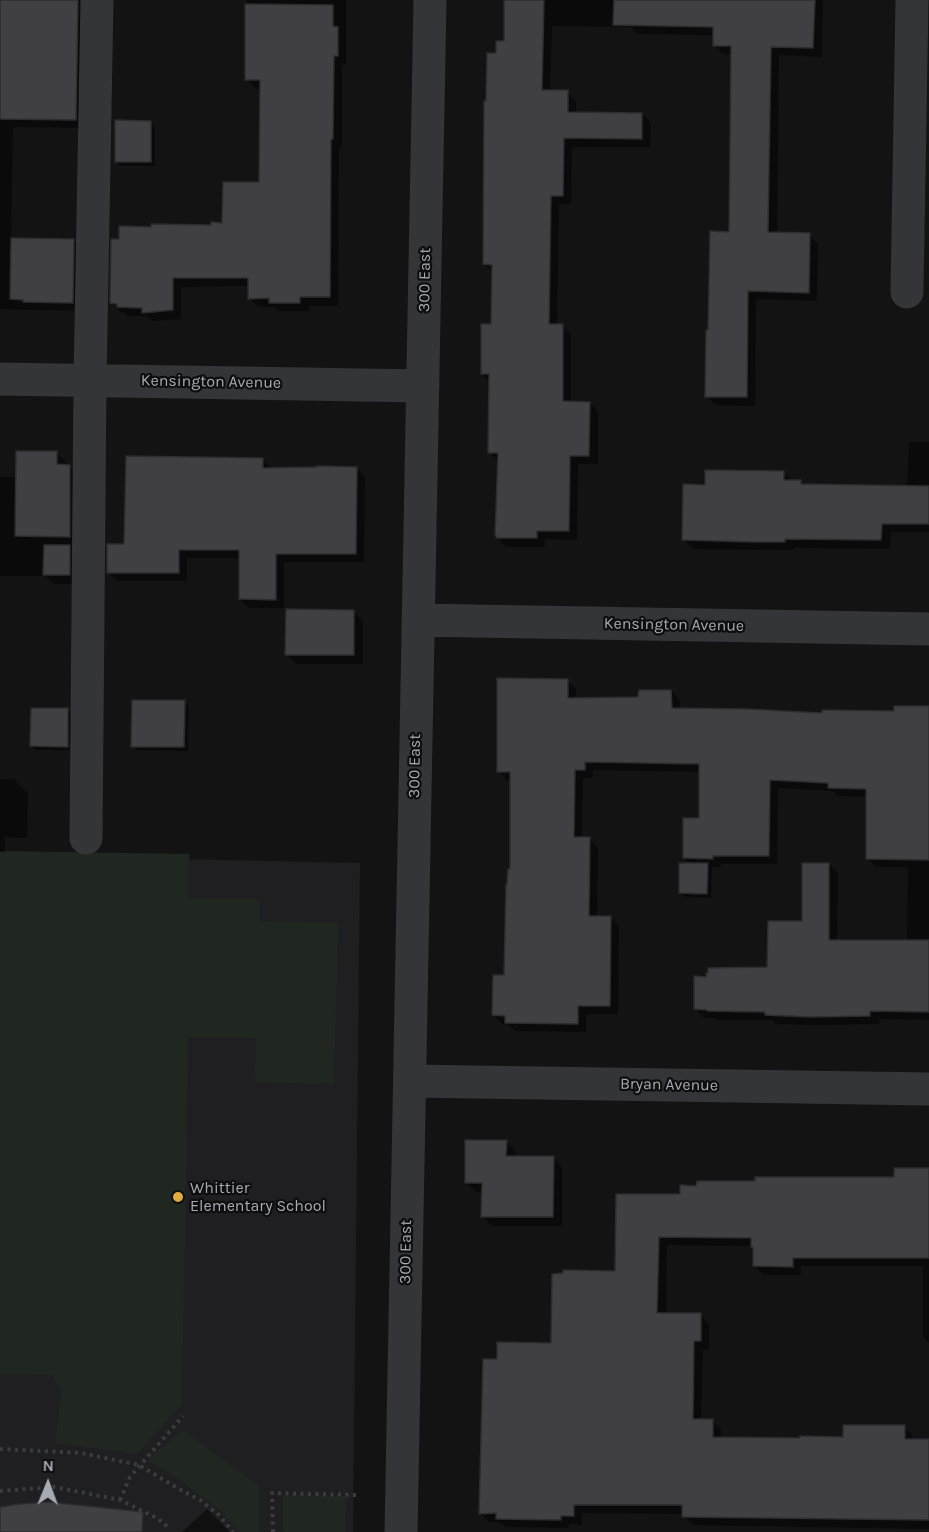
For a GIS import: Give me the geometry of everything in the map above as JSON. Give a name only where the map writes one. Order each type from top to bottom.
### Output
[{"type":"street","points":[[86,838],[90,381],[97,0]]},
{"type":"street","name":"300 East","points":[[401,1532],[430,0]]},
{"type":"street","points":[[907,292],[919,144],[912,0]]},
{"type":"street","name":"Kensington Avenue","points":[[0,379],[423,386]]},
{"type":"street","name":"Kensington Avenue","points":[[418,620],[929,629]]},
{"type":"street","name":"Bryan Avenue","points":[[410,1081],[929,1089]]},
{"type":"path","points":[[120,1500],[130,1477],[139,1465],[183,1416]]},
{"type":"path","points":[[0,1449],[81,1453],[139,1465],[200,1500],[219,1515],[233,1532]]},
{"type":"path","points":[[0,1491],[54,1487],[120,1500],[157,1518],[169,1528]]},
{"type":"path","points":[[273,1532],[272,1493],[357,1495]]},
{"type":"shaded area","points":[[0,851],[189,854],[188,898],[259,899],[259,921],[338,923],[334,1084],[255,1082],[256,1038],[188,1037],[182,1404],[137,1454],[55,1443],[62,1388],[56,1383],[53,1375],[0,1374]]},
{"type":"shaded area","name":"Whittier Elementary School","points":[[0,855],[360,863],[353,1532],[0,1532]]},
{"type":"shaded area","points":[[183,1430],[258,1485],[258,1532],[238,1532],[222,1511],[174,1476],[147,1460]]},
{"type":"shaded area","points":[[283,1495],[346,1496],[345,1532],[285,1532],[283,1530]]},
{"type":"building","points":[[0,0],[78,0],[76,120],[0,119]]},
{"type":"building","points":[[504,0],[544,0],[542,90],[568,90],[568,112],[642,113],[642,139],[564,138],[563,196],[551,196],[549,324],[563,324],[563,401],[590,402],[589,456],[570,456],[569,531],[537,531],[537,538],[496,538],[498,453],[488,453],[489,374],[481,374],[481,324],[491,324],[492,265],[483,264],[484,101],[486,101],[487,53],[496,53],[496,41],[504,41]]},
{"type":"building","points":[[614,0],[815,0],[813,48],[771,47],[768,232],[810,233],[809,293],[748,291],[747,397],[705,397],[710,231],[729,232],[731,46],[713,46],[713,27],[613,25]]},
{"type":"building","points":[[245,4],[333,5],[333,26],[338,27],[338,56],[334,56],[333,139],[331,139],[330,297],[300,297],[300,303],[269,303],[269,298],[248,299],[248,278],[173,278],[173,310],[142,313],[142,308],[117,307],[117,304],[110,303],[111,239],[119,239],[119,226],[151,227],[151,224],[211,225],[211,222],[222,223],[223,182],[259,182],[260,80],[245,80]]},
{"type":"building","points":[[115,120],[151,121],[151,162],[115,162]]},
{"type":"building","points":[[11,238],[74,239],[73,303],[23,302],[23,300],[10,299]]},
{"type":"building","points":[[16,451],[57,451],[57,464],[70,465],[70,537],[15,536]]},
{"type":"building","points":[[126,456],[263,458],[263,468],[357,467],[356,554],[276,554],[276,600],[239,599],[239,550],[179,550],[179,573],[107,573],[107,544],[124,544]]},
{"type":"building","points":[[705,470],[784,471],[784,480],[801,480],[801,484],[929,486],[929,524],[882,524],[881,540],[785,539],[785,542],[754,542],[682,540],[683,484],[705,485]]},
{"type":"building","points":[[44,545],[70,545],[70,575],[43,575]]},
{"type":"building","points":[[286,609],[354,610],[354,655],[285,655]]},
{"type":"building","points":[[497,678],[568,679],[568,698],[638,697],[639,690],[671,690],[672,708],[822,713],[822,710],[894,711],[894,706],[929,706],[929,860],[866,859],[866,789],[828,788],[828,783],[770,780],[769,856],[683,858],[683,818],[699,818],[699,764],[585,762],[585,770],[575,770],[574,837],[590,837],[589,916],[611,916],[610,1006],[578,1006],[578,1024],[505,1023],[505,1016],[492,1015],[493,975],[504,975],[506,884],[508,869],[510,869],[510,772],[497,772]]},
{"type":"building","points":[[132,700],[185,700],[184,747],[131,747]]},
{"type":"building","points":[[31,708],[68,708],[68,747],[30,746]]},
{"type":"building","points":[[679,863],[708,863],[707,894],[679,893]]},
{"type":"building","points":[[802,863],[829,863],[829,940],[929,940],[929,1012],[870,1011],[870,1016],[810,1017],[765,1015],[765,1012],[694,1009],[694,976],[706,977],[708,968],[767,967],[768,921],[802,921]]},
{"type":"building","points":[[465,1140],[507,1140],[506,1156],[554,1156],[553,1217],[481,1217],[482,1183],[465,1183]]},
{"type":"building","points":[[894,1168],[929,1168],[929,1258],[793,1258],[793,1267],[753,1266],[751,1238],[659,1237],[657,1313],[701,1313],[701,1341],[694,1341],[693,1419],[713,1419],[713,1437],[843,1437],[843,1425],[905,1425],[905,1439],[929,1439],[929,1520],[682,1517],[682,1505],[574,1505],[574,1516],[561,1516],[561,1520],[496,1519],[496,1513],[479,1514],[483,1359],[497,1359],[497,1342],[551,1343],[552,1274],[563,1273],[563,1270],[615,1271],[616,1194],[680,1194],[680,1185],[696,1186],[697,1181],[755,1181],[755,1177],[894,1177]]},
{"type":"building","points":[[49,1502],[143,1512],[142,1532],[0,1532],[0,1507]]},
{"type":"place","name":"Whittier Elementary School","points":[[178,1197]]}]
